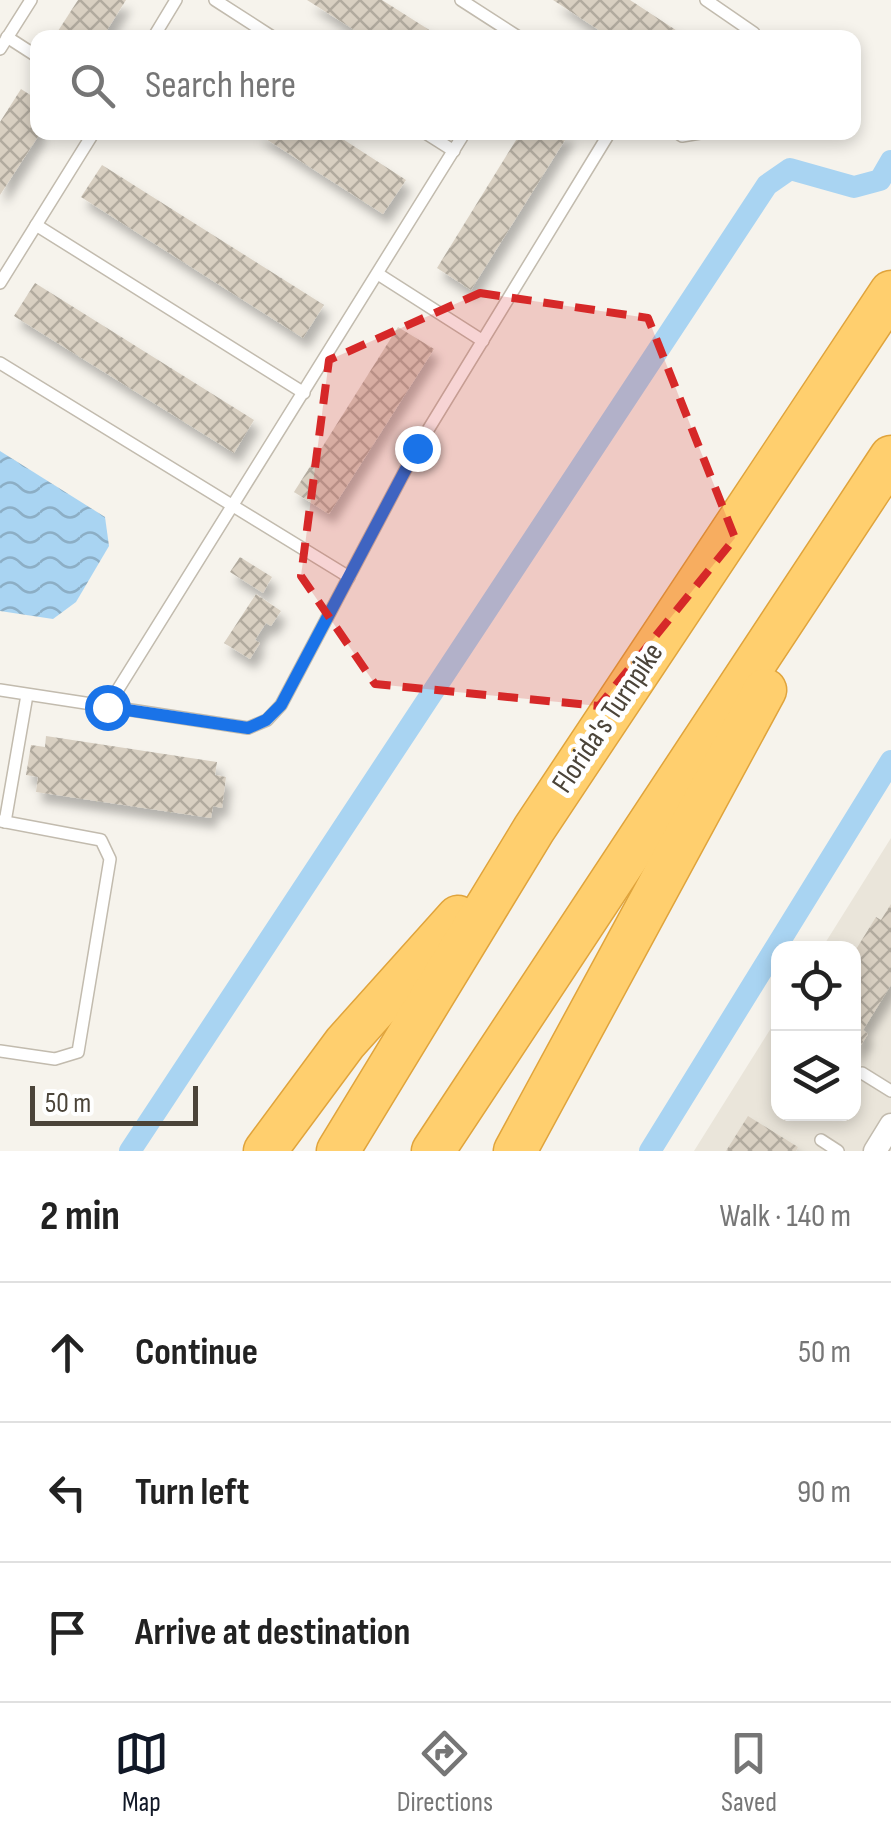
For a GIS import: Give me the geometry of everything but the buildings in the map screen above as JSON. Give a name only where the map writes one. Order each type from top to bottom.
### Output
[{"type":"highway","name":"Florida's Turnpike","points":[[338,1151],[534,829],[891,292]]},
{"type":"highway","points":[[433,1151],[891,458]]},
{"type":"highway","points":[[515,1151],[891,458]]},
{"type":"highway","points":[[265,1151],[345,1042],[534,829]]},
{"type":"street","points":[[875,1151],[891,1125]]},
{"type":"lane","points":[[0,48],[31,0]]},
{"type":"lane","points":[[158,30],[176,0]]},
{"type":"lane","points":[[215,0],[262,30]]},
{"type":"lane","points":[[461,0],[508,30]]},
{"type":"lane","points":[[706,0],[750,30]]},
{"type":"lane","points":[[8,37],[30,51]]},
{"type":"lane","points":[[0,283],[89,140]]},
{"type":"lane","points":[[437,140],[454,151]]},
{"type":"lane","points":[[107,707],[460,140]]},
{"type":"lane","points":[[0,690],[248,728],[266,720],[281,705],[417,448],[605,140]]},
{"type":"lane","points":[[36,225],[304,393]]},
{"type":"lane","points":[[378,274],[484,341]]},
{"type":"lane","points":[[0,362],[349,578]]},
{"type":"lane","points":[[0,1051],[55,1059],[78,1052],[110,859],[100,840],[3,822],[27,694]]},
{"type":"lane","points":[[862,1073],[891,1090]]},
{"type":"lane","points":[[821,1140],[838,1151]]},
{"type":"highlighted area","points":[[480,293],[648,318],[735,538],[599,706],[375,684],[301,576],[329,360]]},
{"type":"shaded area","points":[[891,838],[891,1151],[694,1151],[771,1028],[771,1121],[861,1121],[861,941],[826,941]]},
{"type":"water","points":[[0,451],[105,517],[109,546],[76,602],[53,619],[0,611]]},
{"type":"waterway","points":[[130,1151],[767,185],[790,169],[854,187],[880,180],[891,161]]},
{"type":"waterway","points":[[650,1151],[891,761]]},
{"type":"route","points":[[107,707],[248,728],[266,720],[281,705],[417,448]]}]
